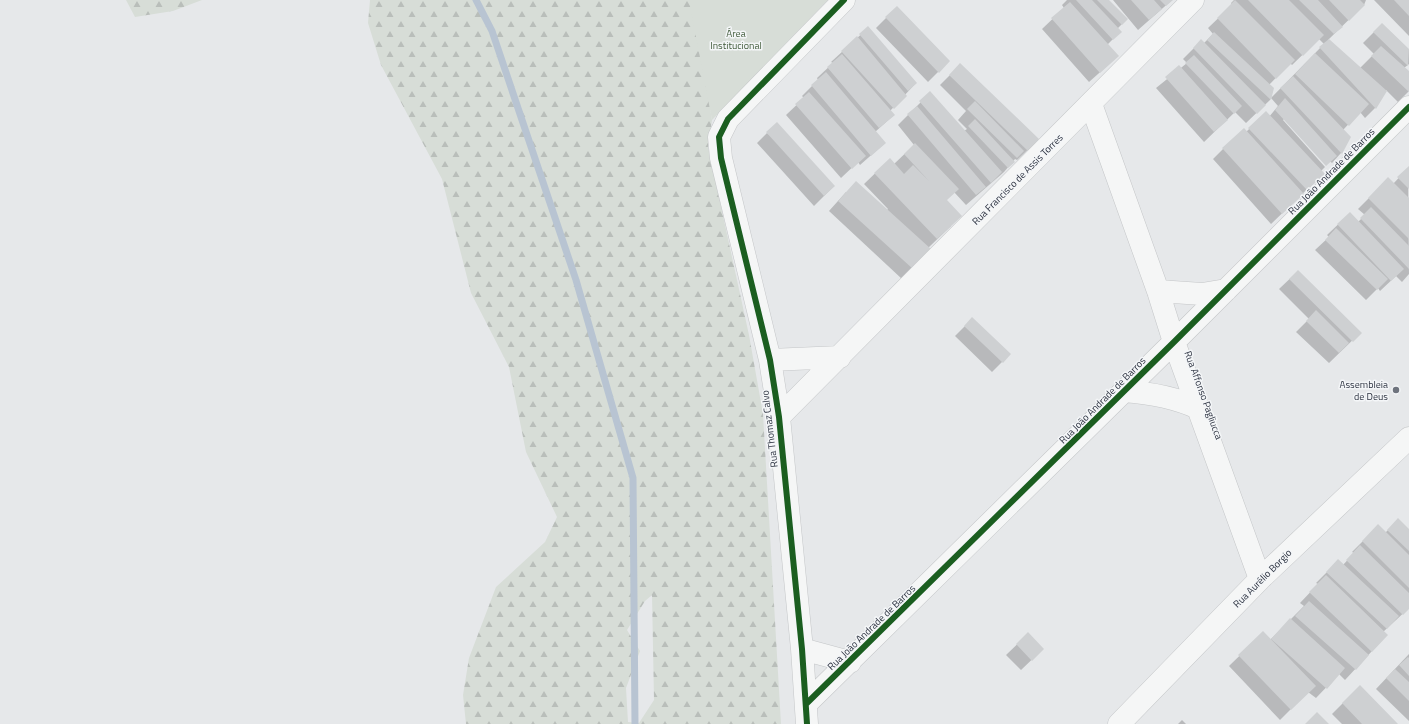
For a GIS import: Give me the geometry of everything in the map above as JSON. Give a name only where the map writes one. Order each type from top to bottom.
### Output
[{"type":"street","name":"Rua Thomaz Calvo","points":[[806,714],[802,649],[779,417],[770,360],[721,158],[720,137],[728,119],[844,0]]},
{"type":"street","name":"Rua Francisco de Assis Torres","points":[[779,417],[1193,0]]},
{"type":"street","name":"Rua Affonso Pagliucca","points":[[1091,104],[1158,291],[1174,342],[1260,579]]},
{"type":"street","name":"Rua João Andrade de Barros","points":[[806,714],[850,662],[1409,107]]},
{"type":"street","points":[[1158,291],[1202,294],[1226,290]]},
{"type":"street","points":[[770,360],[840,357]]},
{"type":"street","name":"Rua João Andrade de Barros","points":[[1124,391],[1151,393],[1179,400],[1198,408]]},
{"type":"street","name":"Rua Aurélio Borgio","points":[[1119,724],[1260,579],[1409,438]]},
{"type":"street","name":"Rua João Andrade de Barros","points":[[802,649],[850,662]]},
{"type":"green space","points":[[126,0],[202,0],[173,11],[135,17]]},
{"type":"green space","points":[[370,0],[755,0],[710,108],[712,120],[708,147],[749,335],[763,414],[781,724],[466,724],[463,695],[469,658],[496,587],[545,542],[557,517],[526,452],[509,367],[471,293],[442,179],[381,65],[368,23]],"holes":[[[652,595],[654,700],[639,723],[628,722],[626,688],[640,651],[627,630],[645,601]]]},
{"type":"green space","name":"Área Institucional","points":[[689,0],[828,0],[712,120]]},
{"type":"building","points":[[1076,0],[1092,0],[1122,32],[1113,40]]},
{"type":"building","points":[[1097,0],[1109,0],[1128,19],[1122,25]]},
{"type":"building","points":[[1131,0],[1154,0],[1162,9],[1149,20]]},
{"type":"building","points":[[1160,0],[1173,0],[1166,6]]},
{"type":"building","points":[[1235,0],[1295,60],[1276,79],[1217,18]]},
{"type":"building","points":[[1248,0],[1289,0],[1324,35],[1303,56]]},
{"type":"building","points":[[1299,0],[1318,0],[1343,27],[1334,34]]},
{"type":"building","points":[[1329,0],[1360,0],[1365,5],[1349,21]]},
{"type":"building","points":[[1394,0],[1409,0],[1409,16]]},
{"type":"building","points":[[1070,2],[1119,56],[1100,73],[1051,18]]},
{"type":"building","points":[[897,6],[950,61],[939,73],[885,17]]},
{"type":"building","points":[[1382,23],[1409,49],[1408,66],[1373,32]]},
{"type":"building","points":[[868,26],[917,83],[908,91],[859,34]]},
{"type":"building","points":[[1214,32],[1274,88],[1271,100],[1207,40]]},
{"type":"building","points":[[857,36],[907,96],[894,109],[841,51]]},
{"type":"building","points":[[1201,39],[1266,105],[1257,114],[1193,48]]},
{"type":"building","points":[[1329,39],[1387,91],[1376,109],[1319,47]]},
{"type":"building","points":[[1381,46],[1409,71],[1409,92],[1371,56]]},
{"type":"building","points":[[1315,53],[1369,104],[1349,126],[1295,74]]},
{"type":"building","points":[[842,54],[895,115],[879,128],[827,67]]},
{"type":"building","points":[[1194,55],[1242,106],[1234,114],[1185,63]]},
{"type":"building","points":[[960,63],[1039,139],[1028,151],[949,75]]},
{"type":"building","points":[[1179,65],[1228,120],[1214,132],[1165,77]]},
{"type":"building","points":[[826,72],[886,143],[871,156],[811,85]]},
{"type":"building","points":[[1293,76],[1351,137],[1342,154],[1280,88]]},
{"type":"building","points":[[930,91],[1002,172],[991,183],[919,101]]},
{"type":"building","points":[[809,92],[866,156],[852,169],[795,104]]},
{"type":"building","points":[[1285,98],[1337,156],[1326,166],[1275,110]]},
{"type":"building","points":[[975,101],[1024,151],[1017,158],[967,109]]},
{"type":"building","points":[[917,106],[986,187],[976,195],[907,114]]},
{"type":"building","points":[[1266,111],[1325,174],[1307,190],[1248,128]]},
{"type":"building","points":[[975,119],[1015,162],[1008,168],[968,126]]},
{"type":"building","points":[[777,122],[835,186],[824,196],[766,132]]},
{"type":"building","points":[[1244,128],[1304,194],[1282,214],[1222,148]]},
{"type":"building","points":[[915,143],[959,189],[947,200],[962,216],[937,239],[874,173],[890,158],[904,174],[913,165],[929,181],[904,154]]},
{"type":"building","points":[[1409,166],[1409,189],[1397,177]]},
{"type":"building","points":[[1388,177],[1409,198],[1409,239],[1368,198]]},
{"type":"building","points":[[856,181],[931,249],[913,269],[838,201]]},
{"type":"building","points":[[1371,207],[1409,246],[1409,269],[1360,218]]},
{"type":"building","points":[[1350,212],[1404,269],[1391,281],[1337,224]]},
{"type":"building","points":[[1336,228],[1388,279],[1377,290],[1325,240]]},
{"type":"building","points":[[1298,270],[1362,333],[1353,342],[1289,279]]},
{"type":"building","points":[[1316,310],[1349,343],[1339,353],[1306,321]]},
{"type":"building","points":[[972,317],[1011,354],[1003,363],[964,326]]},
{"type":"building","points":[[1398,518],[1409,529],[1409,551],[1387,530]]},
{"type":"building","points":[[1378,524],[1409,555],[1409,588],[1362,541]]},
{"type":"building","points":[[1360,545],[1409,593],[1409,609],[1403,615],[1346,560]]},
{"type":"building","points":[[1338,559],[1399,616],[1387,629],[1326,572]]},
{"type":"building","points":[[1326,575],[1388,635],[1372,652],[1309,592]]},
{"type":"building","points":[[1309,601],[1369,655],[1356,670],[1295,616]]},
{"type":"building","points":[[1290,618],[1345,668],[1327,689],[1271,639]]},
{"type":"building","points":[[1263,631],[1316,686],[1291,710],[1238,655]]},
{"type":"building","points":[[1028,632],[1044,649],[1032,661],[1016,644]]},
{"type":"building","points":[[1408,657],[1409,658],[1409,676],[1399,665]]},
{"type":"building","points":[[1395,669],[1409,682],[1409,701],[1386,678]]},
{"type":"building","points":[[1360,685],[1398,724],[1362,724],[1342,703]]},
{"type":"building","points":[[1317,712],[1329,724],[1305,724]]},
{"type":"waterway","points":[[476,0],[492,31],[576,280],[633,478],[635,724]]},
{"type":"cycle path","points":[[807,724],[802,649],[779,417],[770,360],[721,158],[719,137],[728,119],[844,0]]},
{"type":"cycle path","points":[[806,704],[1174,342],[1409,107]]},
{"type":"place","name":"Assembleia de Deus","points":[[1396,390]]}]
